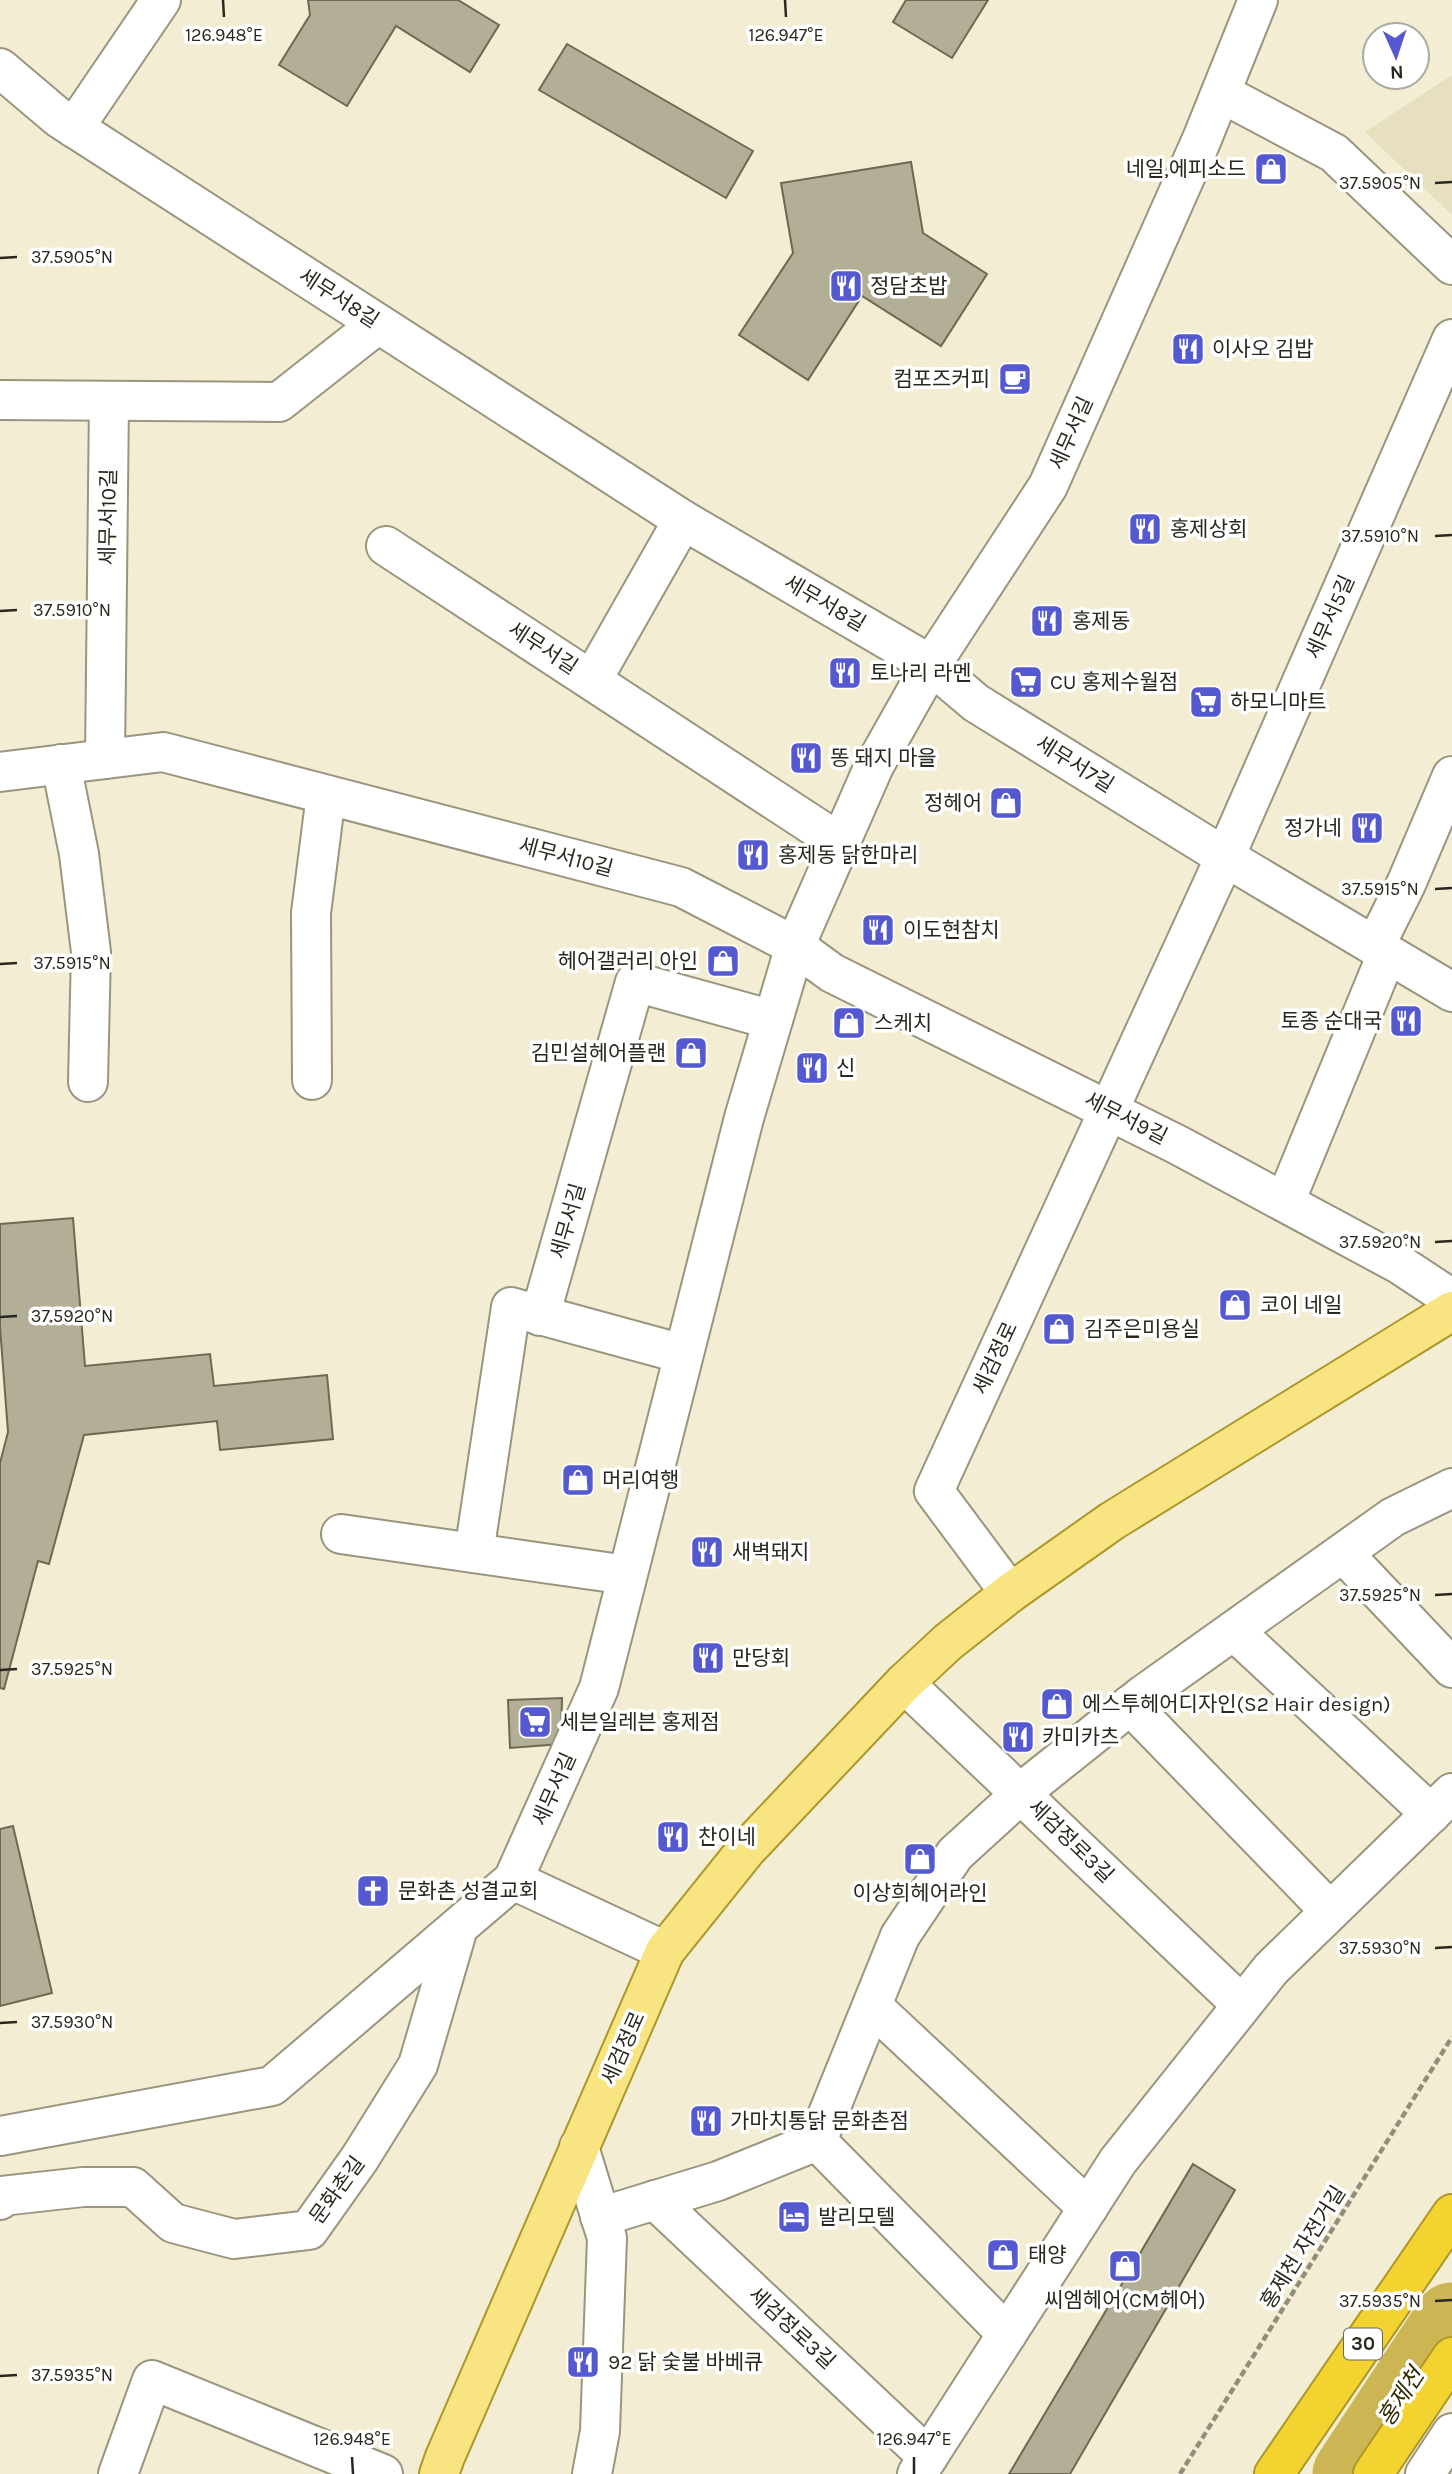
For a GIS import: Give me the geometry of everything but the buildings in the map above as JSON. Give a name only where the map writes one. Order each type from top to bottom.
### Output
[{"type":"highway","name":"30","points":[[1273,2474],[1452,2214]]},
{"type":"highway","points":[[1373,2474],[1452,2357]]},
{"type":"main road","name":"세검정로","points":[[439,2474],[444,2457],[665,1951],[746,1850],[904,1683],[948,1642],[1010,1593],[1112,1521],[1452,1311]]},
{"type":"street","points":[[74,128],[161,0]]},
{"type":"street","name":"세무서길","points":[[513,1880],[599,1688],[744,1118],[794,946],[874,766],[931,666],[1048,486],[1258,0]]},
{"type":"street","name":"세무서8길","points":[[0,68],[74,128],[683,520],[931,666]]},
{"type":"street","points":[[1220,93],[1334,153],[1452,265]]},
{"type":"street","points":[[0,400],[279,402],[378,324]]},
{"type":"street","name":"세무서5길","points":[[1225,857],[1452,339]]},
{"type":"street","name":"세무서10길","points":[[105,759],[109,401]]},
{"type":"street","points":[[592,680],[683,520]]},
{"type":"street","name":"세무서길","points":[[386,546],[840,843]]},
{"type":"street","name":"세무서7길","points":[[931,666],[975,703],[1225,857],[1452,992]]},
{"type":"street","name":"세무서10길","points":[[0,772],[163,752],[681,887],[794,946]]},
{"type":"street","points":[[61,764],[79,854],[91,952],[88,1082]]},
{"type":"street","points":[[1285,1202],[1406,884],[1452,776]]},
{"type":"street","points":[[312,1080],[311,913],[326,794]]},
{"type":"street","points":[[1110,1110],[1225,857]]},
{"type":"street","name":"세무서9길","points":[[794,946],[832,974],[1110,1110],[1399,1264],[1452,1299]]},
{"type":"street","name":"세무서길","points":[[540,1316],[635,982],[773,1020]]},
{"type":"street","name":"세검정로","points":[[1010,1593],[934,1491],[1110,1110]]},
{"type":"street","points":[[474,1553],[511,1307],[683,1354]]},
{"type":"street","points":[[600,2217],[718,2181],[817,2141],[900,1936],[955,1854],[1021,1794],[1130,1705],[1393,1517],[1452,1488]]},
{"type":"street","points":[[341,1534],[627,1575]]},
{"type":"street","points":[[1342,1553],[1452,1668]]},
{"type":"street","name":"세검정로3길","points":[[655,2200],[923,2466],[1118,2161],[1270,1969],[1441,1804],[1234,1631]]},
{"type":"street","points":[[904,1683],[1021,1794]]},
{"type":"street","points":[[1130,1705],[1330,1911]]},
{"type":"street","name":"세검정로3길","points":[[1021,1794],[1242,2005]]},
{"type":"street","points":[[1,2135],[272,2086],[513,1880],[665,1951]]},
{"type":"street","name":"문화촌길","points":[[0,2200],[2,2196],[83,2187],[133,2188],[173,2223],[234,2239],[309,2230],[360,2158],[418,2065],[458,1928]]},
{"type":"street","points":[[872,2006],[1088,2208]]},
{"type":"street","points":[[817,2141],[1007,2334]]},
{"type":"street","points":[[579,2147],[607,2238],[600,2431],[592,2474]]},
{"type":"street","points":[[118,2474],[152,2380],[383,2474]]},
{"type":"street","points":[[1425,2474],[1452,2433]]},
{"type":"path","name":"홍제천 자전거길","points":[[1180,2474],[1452,2037]]},
{"type":"shaded area","points":[[1452,75],[1452,215],[1365,132]]},
{"type":"pier","points":[[1452,2236],[1452,2327],[1355,2474],[1293,2474]]},
{"type":"waterway","name":"홍제천","points":[[1351,2474],[1452,2321]]},
{"type":"place","name":"네일,에피소드","points":[[1271,169]]},
{"type":"place","name":"정담초밥","points":[[846,286]]},
{"type":"place","name":"이사오 김밥","points":[[1188,349]]},
{"type":"place","name":"컴포즈커피","points":[[1015,379]]},
{"type":"place","name":"홍제상회","points":[[1145,529]]},
{"type":"place","name":"홍제동","points":[[1047,621]]},
{"type":"place","name":"토나리 라멘","points":[[845,673]]},
{"type":"place","name":"CU 홍제수월점","points":[[1026,682]]},
{"type":"place","name":"하모니마트","points":[[1206,702]]},
{"type":"place","name":"똥 돼지 마을","points":[[806,758]]},
{"type":"place","name":"정헤어","points":[[1006,803]]},
{"type":"place","name":"정가네","points":[[1367,828]]},
{"type":"place","name":"홍제동 닭한마리","points":[[753,855]]},
{"type":"place","name":"이도현참치","points":[[878,930]]},
{"type":"place","name":"헤어갤러리 아인","points":[[723,961]]},
{"type":"place","name":"토종 순대국","points":[[1406,1021]]},
{"type":"place","name":"스케치","points":[[849,1023]]},
{"type":"place","name":"김민설헤어플랜","points":[[691,1053]]},
{"type":"place","name":"신","points":[[812,1068]]},
{"type":"place","name":"코이 네일","points":[[1235,1305]]},
{"type":"place","name":"김주은미용실","points":[[1059,1329]]},
{"type":"place","name":"머리여행","points":[[578,1480]]},
{"type":"place","name":"새벽돼지","points":[[707,1552]]},
{"type":"place","name":"만당회","points":[[708,1658]]},
{"type":"place","name":"에스투헤어디자인(S2 Hair design)","points":[[1057,1704]]},
{"type":"place","name":"세븐일레븐 홍제점","points":[[535,1722]]},
{"type":"place","name":"카미카츠","points":[[1018,1737]]},
{"type":"place","name":"찬이네","points":[[673,1837]]},
{"type":"place","name":"이상희헤어라인","points":[[920,1859]]},
{"type":"place","name":"문화촌 성결교회","points":[[373,1891]]},
{"type":"place","name":"가마치통닭 문화촌점","points":[[706,2121]]},
{"type":"place","name":"발리모텔","points":[[794,2217]]},
{"type":"place","name":"태양","points":[[1003,2255]]},
{"type":"place","name":"씨엠헤어(CM헤어)","points":[[1125,2266]]},
{"type":"place","name":"92 닭 숯불 바베큐","points":[[583,2362]]}]
